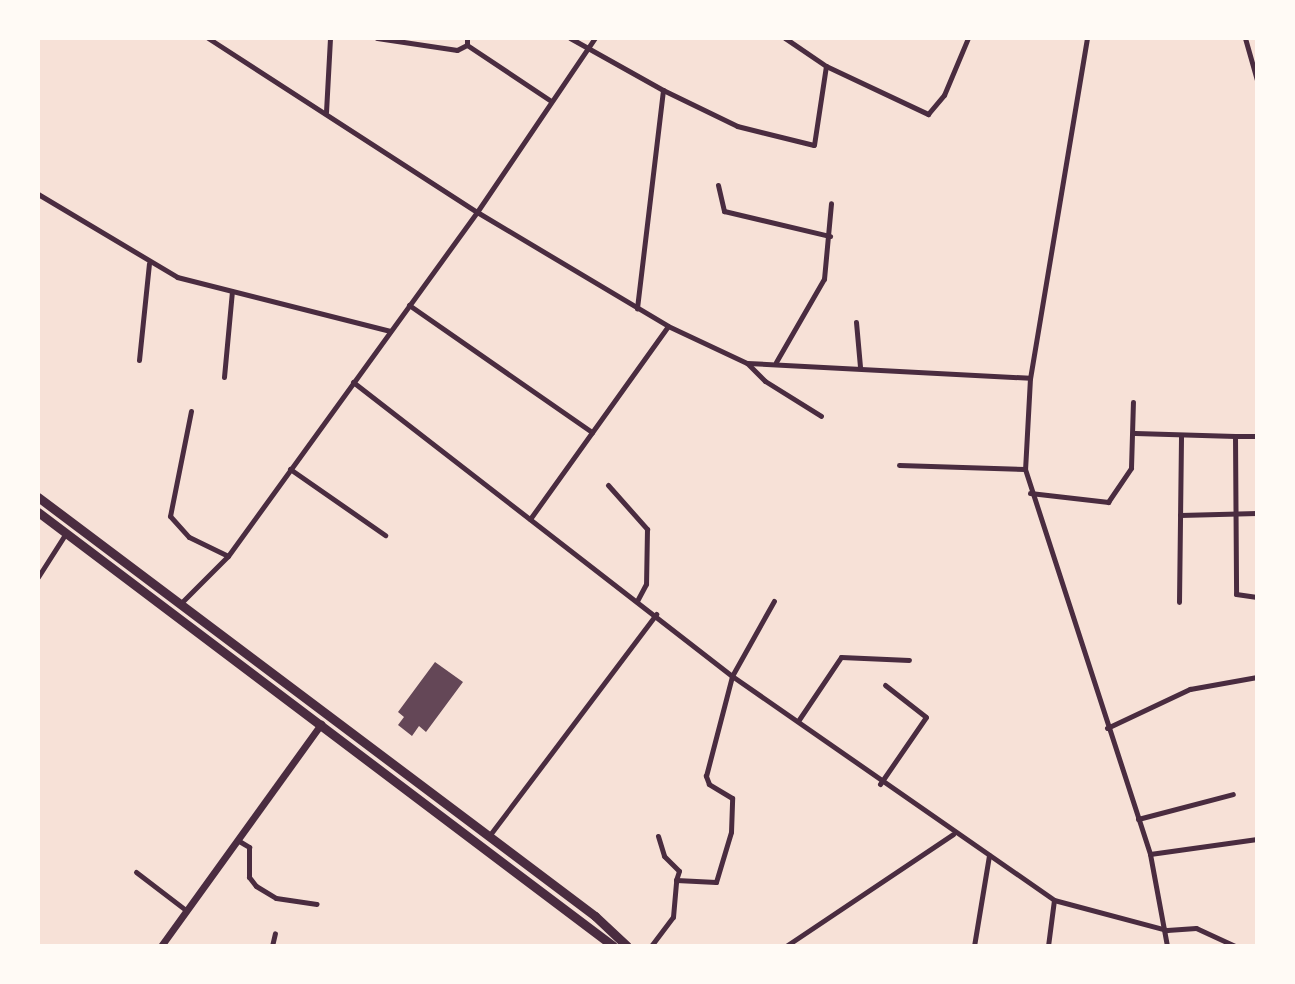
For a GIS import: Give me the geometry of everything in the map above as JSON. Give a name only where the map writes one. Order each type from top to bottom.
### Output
[{"type":"highway","points":[[38,497],[182,602],[489,836],[627,946]]},
{"type":"highway","points":[[38,512],[613,946]]},
{"type":"street","points":[[208,38],[477,212],[668,326],[747,363],[765,381],[821,416]]},
{"type":"street","points":[[326,113],[330,38]]},
{"type":"street","points":[[377,38],[457,50],[467,42],[551,101]]},
{"type":"street","points":[[570,38],[590,45],[663,90],[737,126],[809,146],[816,141],[826,66]]},
{"type":"street","points":[[182,602],[228,556],[477,212],[595,38]]},
{"type":"street","points":[[785,38],[826,66],[928,114],[944,95],[968,38]]},
{"type":"street","points":[[1087,38],[1030,378],[1025,469],[1030,493],[1150,854],[1167,930],[1167,946]]},
{"type":"street","points":[[1245,38],[1257,80]]},
{"type":"street","points":[[637,308],[663,90]]},
{"type":"street","points":[[718,185],[724,211],[830,236]]},
{"type":"street","points":[[38,194],[149,264],[232,291],[390,331]]},
{"type":"street","points":[[776,362],[819,292],[830,236],[831,203]]},
{"type":"street","points":[[139,360],[149,264]]},
{"type":"street","points":[[224,377],[232,291]]},
{"type":"street","points":[[409,305],[592,432]]},
{"type":"street","points":[[856,322],[860,367]]},
{"type":"street","points":[[530,519],[668,326]]},
{"type":"street","points":[[747,363],[776,362],[1030,378]]},
{"type":"street","points":[[353,382],[656,614],[732,676],[798,721],[880,784],[1054,900],[1167,930],[1196,928],[1235,946]]},
{"type":"street","points":[[1030,493],[1108,502],[1120,478],[1130,471],[1135,433],[1133,402]]},
{"type":"street","points":[[191,411],[170,516],[189,537],[228,556]]},
{"type":"street","points":[[1135,433],[1257,436]]},
{"type":"street","points":[[1179,602],[1181,435]]},
{"type":"street","points":[[1235,436],[1237,597],[1257,597]]},
{"type":"street","points":[[899,465],[1025,469]]},
{"type":"street","points":[[290,469],[385,535]]},
{"type":"street","points":[[608,485],[647,529],[646,584],[637,601]]},
{"type":"street","points":[[1180,515],[1257,513]]},
{"type":"street","points":[[38,577],[67,532]]},
{"type":"street","points":[[676,880],[716,882],[729,845],[731,794],[709,784],[706,776],[732,676],[774,601]]},
{"type":"street","points":[[489,836],[656,614]]},
{"type":"street","points":[[798,721],[841,657],[909,660]]},
{"type":"street","points":[[1107,728],[1190,689],[1257,677]]},
{"type":"street","points":[[880,784],[926,717],[885,685]]},
{"type":"street","points":[[161,946],[321,724]]},
{"type":"street","points":[[1138,819],[1233,794]]},
{"type":"street","points":[[786,946],[953,834]]},
{"type":"street","points":[[651,946],[673,917],[679,871],[664,856],[658,836]]},
{"type":"street","points":[[1150,854],[1257,839]]},
{"type":"street","points":[[239,841],[249,847],[249,877],[256,886],[276,898],[317,904]]},
{"type":"street","points":[[974,946],[989,855]]},
{"type":"street","points":[[136,872],[187,911]]},
{"type":"street","points":[[1048,946],[1054,900]]},
{"type":"street","points":[[272,946],[275,933]]},
{"type":"building","points":[[435,662],[463,682],[426,732],[419,726],[412,736],[398,725],[404,717],[398,712]]}]
